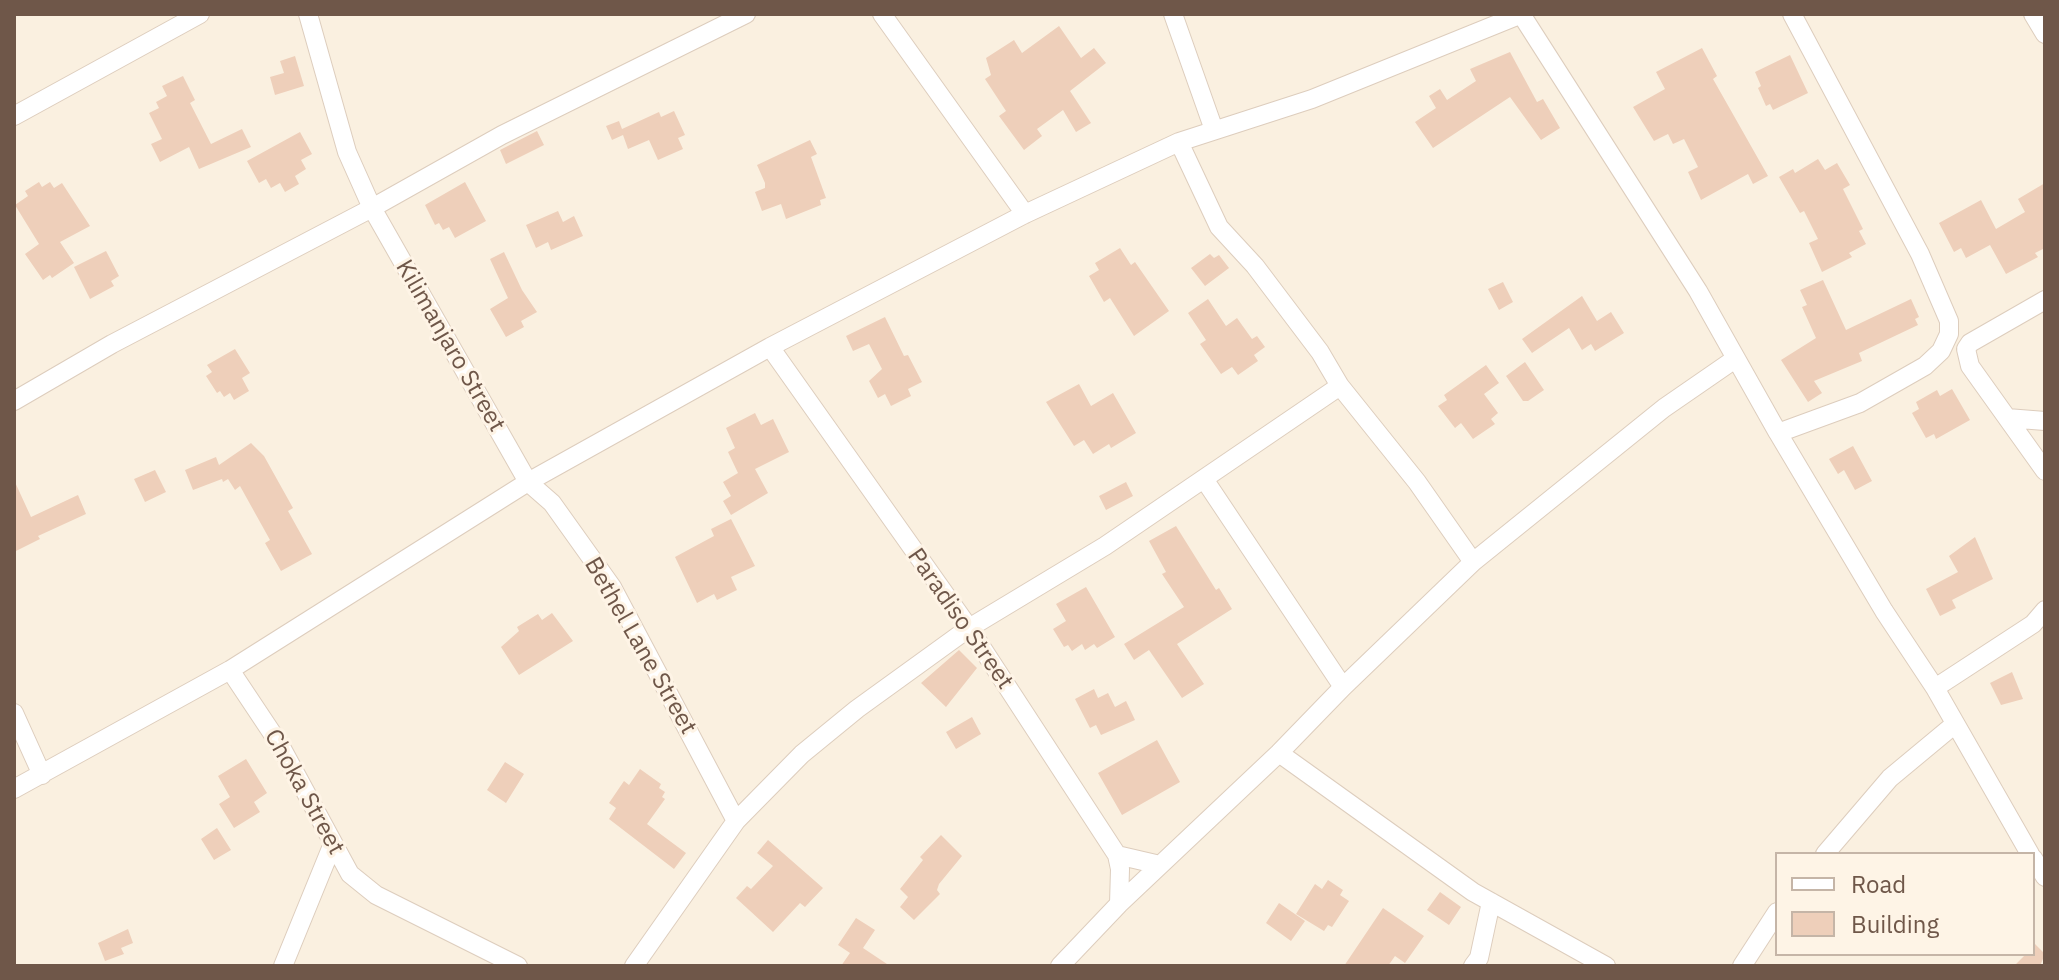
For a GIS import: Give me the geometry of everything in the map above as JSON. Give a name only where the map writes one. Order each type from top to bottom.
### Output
[{"type":"street","points":[[14,116],[200,14]]},
{"type":"street","name":"Kilimanjaro Street","points":[[308,14],[347,152],[372,208],[528,482]]},
{"type":"street","points":[[14,401],[112,344],[372,208],[502,135],[746,14]]},
{"type":"street","points":[[882,14],[1025,214]]},
{"type":"street","points":[[1173,14],[1214,130]]},
{"type":"street","points":[[14,789],[230,670],[528,482],[770,347],[1025,214],[1179,142],[1312,99],[1521,14],[1698,291],[1778,433],[1884,611],[1935,688],[2030,852]]},
{"type":"street","points":[[1778,433],[1860,403],[1925,366],[1941,351],[1949,334],[1949,321],[1920,254],[1792,14]]},
{"type":"street","points":[[2033,14],[2045,34]]},
{"type":"street","points":[[1179,142],[1219,227],[1255,266],[1320,352],[1340,386],[1417,482],[1473,562]]},
{"type":"street","points":[[2045,300],[1970,343],[1966,349],[1970,366],[2045,471]]},
{"type":"street","name":"Paradiso Street","points":[[770,347],[969,628],[1117,855],[1120,869],[1119,904]]},
{"type":"street","points":[[1060,966],[1119,904],[1279,753],[1473,562],[1664,408],[1735,359]]},
{"type":"street","points":[[634,966],[736,821],[802,754],[857,709],[969,628],[1105,546],[1340,386]]},
{"type":"street","points":[[2007,418],[2045,421]]},
{"type":"street","points":[[1204,479],[1343,687]]},
{"type":"street","name":"Bethel Lane Street","points":[[528,482],[552,503],[612,587],[736,821]]},
{"type":"street","points":[[1935,688],[2033,624],[2045,610]]},
{"type":"street","name":"Choka Street","points":[[230,670],[280,745],[332,846],[350,874],[376,895],[518,966]]},
{"type":"street","points":[[14,713],[42,775]]},
{"type":"street","points":[[1827,852],[1890,778],[1955,724]]},
{"type":"street","points":[[1279,753],[1491,902],[1606,966]]},
{"type":"street","points":[[283,966],[332,846]]},
{"type":"street","points":[[1117,855],[1160,865]]},
{"type":"street","points":[[1473,966],[1479,958],[1491,902]]},
{"type":"street","points":[[1742,966],[1775,915]]},
{"type":"building","points":[[1059,26],[1081,58],[1094,48],[1106,63],[1070,91],[1091,123],[1076,132],[1063,110],[1037,129],[1042,136],[1024,150],[999,116],[1006,111],[985,79],[991,75],[986,58],[1014,40],[1022,53]]},
{"type":"building","points":[[1702,48],[1717,76],[1713,79],[1768,176],[1753,184],[1748,174],[1701,200],[1688,172],[1698,167],[1684,139],[1673,144],[1668,134],[1654,141],[1633,107],[1665,89],[1656,72]]},
{"type":"building","points":[[1510,52],[1537,102],[1543,99],[1560,128],[1541,140],[1510,97],[1433,148],[1415,122],[1436,108],[1429,96],[1440,89],[1447,100],[1476,81],[1470,69]]},
{"type":"building","points":[[1790,55],[1808,93],[1773,110],[1770,104],[1766,106],[1755,72]]},
{"type":"building","points":[[295,56],[304,86],[275,95],[270,77],[284,73],[280,61]]},
{"type":"building","points":[[183,76],[195,100],[190,103],[211,144],[242,129],[251,147],[199,169],[189,147],[160,162],[151,144],[162,139],[149,113],[159,108],[156,102],[167,96],[162,86]]},
{"type":"building","points":[[674,111],[685,135],[678,138],[683,149],[658,160],[649,140],[628,149],[623,135],[612,140],[606,126],[619,121],[622,129],[659,112],[661,117]]},
{"type":"building","points":[[537,131],[544,145],[506,164],[500,150]]},
{"type":"building","points":[[300,132],[312,154],[301,160],[306,169],[295,176],[299,184],[285,192],[280,183],[271,188],[266,179],[259,183],[247,161]]},
{"type":"building","points":[[810,140],[817,154],[811,157],[826,198],[820,200],[821,205],[786,219],[781,204],[762,211],[755,192],[765,188],[765,183],[757,165]]},
{"type":"building","points":[[1818,159],[1825,170],[1837,163],[1850,185],[1843,189],[1863,229],[1859,231],[1866,244],[1849,253],[1852,257],[1822,272],[1809,243],[1818,239],[1804,211],[1800,213],[1779,177],[1793,169],[1795,173]]},
{"type":"building","points":[[39,182],[42,187],[50,182],[54,188],[62,183],[90,226],[60,242],[74,263],[52,278],[50,275],[43,280],[25,254],[39,244],[15,205],[28,196],[25,191]]},
{"type":"building","points":[[465,182],[486,221],[455,238],[449,227],[443,230],[439,223],[435,225],[425,205]]},
{"type":"building","points":[[2045,183],[2045,248],[2035,253],[2038,257],[2006,274],[1990,245],[1966,258],[1961,248],[1954,252],[1939,223],[1981,200],[1996,229],[2025,212],[2018,199]]},
{"type":"building","points":[[558,211],[563,222],[574,216],[583,236],[551,250],[548,242],[536,248],[526,225]]},
{"type":"building","points":[[1120,248],[1131,265],[1135,262],[1169,311],[1134,336],[1110,298],[1104,302],[1089,276],[1099,270],[1095,263]]},
{"type":"building","points":[[106,251],[119,276],[111,281],[114,286],[90,299],[74,267]]},
{"type":"building","points":[[504,252],[522,290],[537,312],[521,321],[524,327],[506,337],[490,309],[508,298],[490,259]]},
{"type":"building","points":[[1210,254],[1214,258],[1219,255],[1229,268],[1205,286],[1191,268]]},
{"type":"building","points":[[1823,280],[1846,330],[1911,299],[1919,317],[1915,319],[1918,325],[1859,353],[1862,361],[1814,381],[1822,393],[1808,402],[1781,360],[1816,338],[1802,307],[1807,305],[1800,290]]},
{"type":"building","points":[[1503,282],[1513,302],[1499,310],[1488,289]]},
{"type":"building","points":[[1582,296],[1597,321],[1611,312],[1624,333],[1595,351],[1591,344],[1582,350],[1569,328],[1532,353],[1522,339]]},
{"type":"building","points":[[1208,299],[1226,326],[1237,318],[1252,339],[1257,336],[1265,347],[1254,355],[1258,361],[1238,375],[1232,367],[1221,374],[1200,344],[1206,340],[1188,313]]},
{"type":"building","points":[[885,317],[904,356],[908,355],[922,382],[908,389],[911,396],[891,406],[885,394],[878,398],[869,381],[882,369],[869,344],[853,351],[846,336]]},
{"type":"building","points":[[235,349],[250,373],[242,378],[249,391],[234,400],[230,393],[224,397],[220,391],[217,393],[206,376],[212,372],[207,365]]},
{"type":"building","points":[[1525,362],[1544,390],[1528,401],[1523,401],[1506,376]]},
{"type":"building","points":[[1486,365],[1499,383],[1484,394],[1498,413],[1491,419],[1495,424],[1473,439],[1461,423],[1455,428],[1438,406],[1447,400],[1444,395]]},
{"type":"building","points":[[1079,384],[1091,406],[1113,393],[1136,433],[1111,448],[1109,444],[1093,454],[1084,440],[1074,446],[1046,402]]},
{"type":"building","points":[[1952,389],[1970,420],[1936,439],[1934,434],[1926,438],[1912,413],[1919,409],[1916,402],[1937,390],[1940,396]]},
{"type":"building","points":[[755,413],[761,425],[773,419],[789,452],[755,469],[768,493],[731,515],[723,501],[731,496],[723,482],[738,473],[728,452],[735,448],[726,428]]},
{"type":"building","points":[[251,443],[264,456],[293,508],[288,511],[312,554],[281,571],[265,543],[270,540],[240,486],[235,490],[228,479],[223,482],[222,479],[193,490],[185,470],[216,457],[219,465]]},
{"type":"building","points":[[1853,446],[1872,481],[1855,490],[1844,470],[1838,474],[1829,459]]},
{"type":"building","points":[[155,470],[166,492],[145,502],[134,479]]},
{"type":"building","points":[[14,480],[31,517],[78,495],[86,514],[38,536],[40,539],[14,552]]},
{"type":"building","points":[[1126,482],[1133,496],[1106,510],[1099,496]]},
{"type":"building","points":[[731,519],[755,566],[731,577],[737,590],[717,600],[714,594],[697,603],[675,557],[714,536],[711,529]]},
{"type":"building","points":[[1176,526],[1216,590],[1219,588],[1232,609],[1177,644],[1204,684],[1182,698],[1149,650],[1134,660],[1124,644],[1184,607],[1162,574],[1166,572],[1149,541]]},
{"type":"building","points":[[1975,537],[1993,579],[1952,600],[1956,608],[1940,616],[1926,589],[1958,572],[1949,556]]},
{"type":"building","points":[[1086,587],[1115,637],[1097,648],[1094,644],[1085,650],[1082,644],[1072,651],[1068,645],[1064,647],[1053,629],[1066,621],[1056,604]]},
{"type":"building","points":[[552,613],[573,641],[519,675],[501,647],[519,631],[517,627],[538,614],[542,620]]},
{"type":"building","points":[[959,650],[977,668],[946,707],[921,683]]},
{"type":"building","points":[[2012,672],[2023,699],[2001,705],[1990,683]]},
{"type":"building","points":[[1094,689],[1098,698],[1108,693],[1115,707],[1126,701],[1135,720],[1101,735],[1096,725],[1090,728],[1075,699]]},
{"type":"building","points":[[972,717],[981,734],[956,749],[946,732]]},
{"type":"building","points":[[1157,740],[1180,782],[1122,815],[1098,773]]},
{"type":"building","points":[[246,759],[267,793],[254,802],[260,812],[234,828],[219,804],[230,797],[218,776]]},
{"type":"building","points":[[505,762],[524,774],[506,803],[487,790]]},
{"type":"building","points":[[640,769],[661,784],[659,788],[665,792],[662,797],[665,799],[647,824],[686,853],[674,869],[609,819],[616,808],[609,803],[624,781],[629,785]]},
{"type":"building","points":[[217,828],[231,850],[214,860],[201,839]]},
{"type":"building","points":[[941,835],[962,856],[939,884],[937,890],[940,894],[914,920],[900,907],[908,897],[900,889],[923,860],[920,857]]},
{"type":"building","points":[[768,840],[823,888],[805,907],[800,903],[773,932],[736,898],[747,886],[751,889],[773,866],[757,853]]},
{"type":"building","points":[[1328,880],[1343,890],[1340,895],[1349,901],[1332,927],[1328,925],[1324,931],[1296,914],[1315,884],[1322,889]]},
{"type":"building","points":[[1440,892],[1461,907],[1449,925],[1427,910]]},
{"type":"building","points":[[1279,903],[1305,921],[1291,941],[1266,923]]},
{"type":"building","points":[[1383,908],[1424,936],[1405,963],[1395,956],[1388,966],[1344,966]]},
{"type":"building","points":[[856,918],[875,930],[863,948],[890,966],[841,966],[850,953],[838,945]]},
{"type":"building","points":[[128,929],[133,943],[121,948],[124,954],[105,961],[98,943]]},
{"type":"building","points":[[2035,944],[2045,954],[2040,966],[2014,966],[2024,956],[2035,956]]}]
